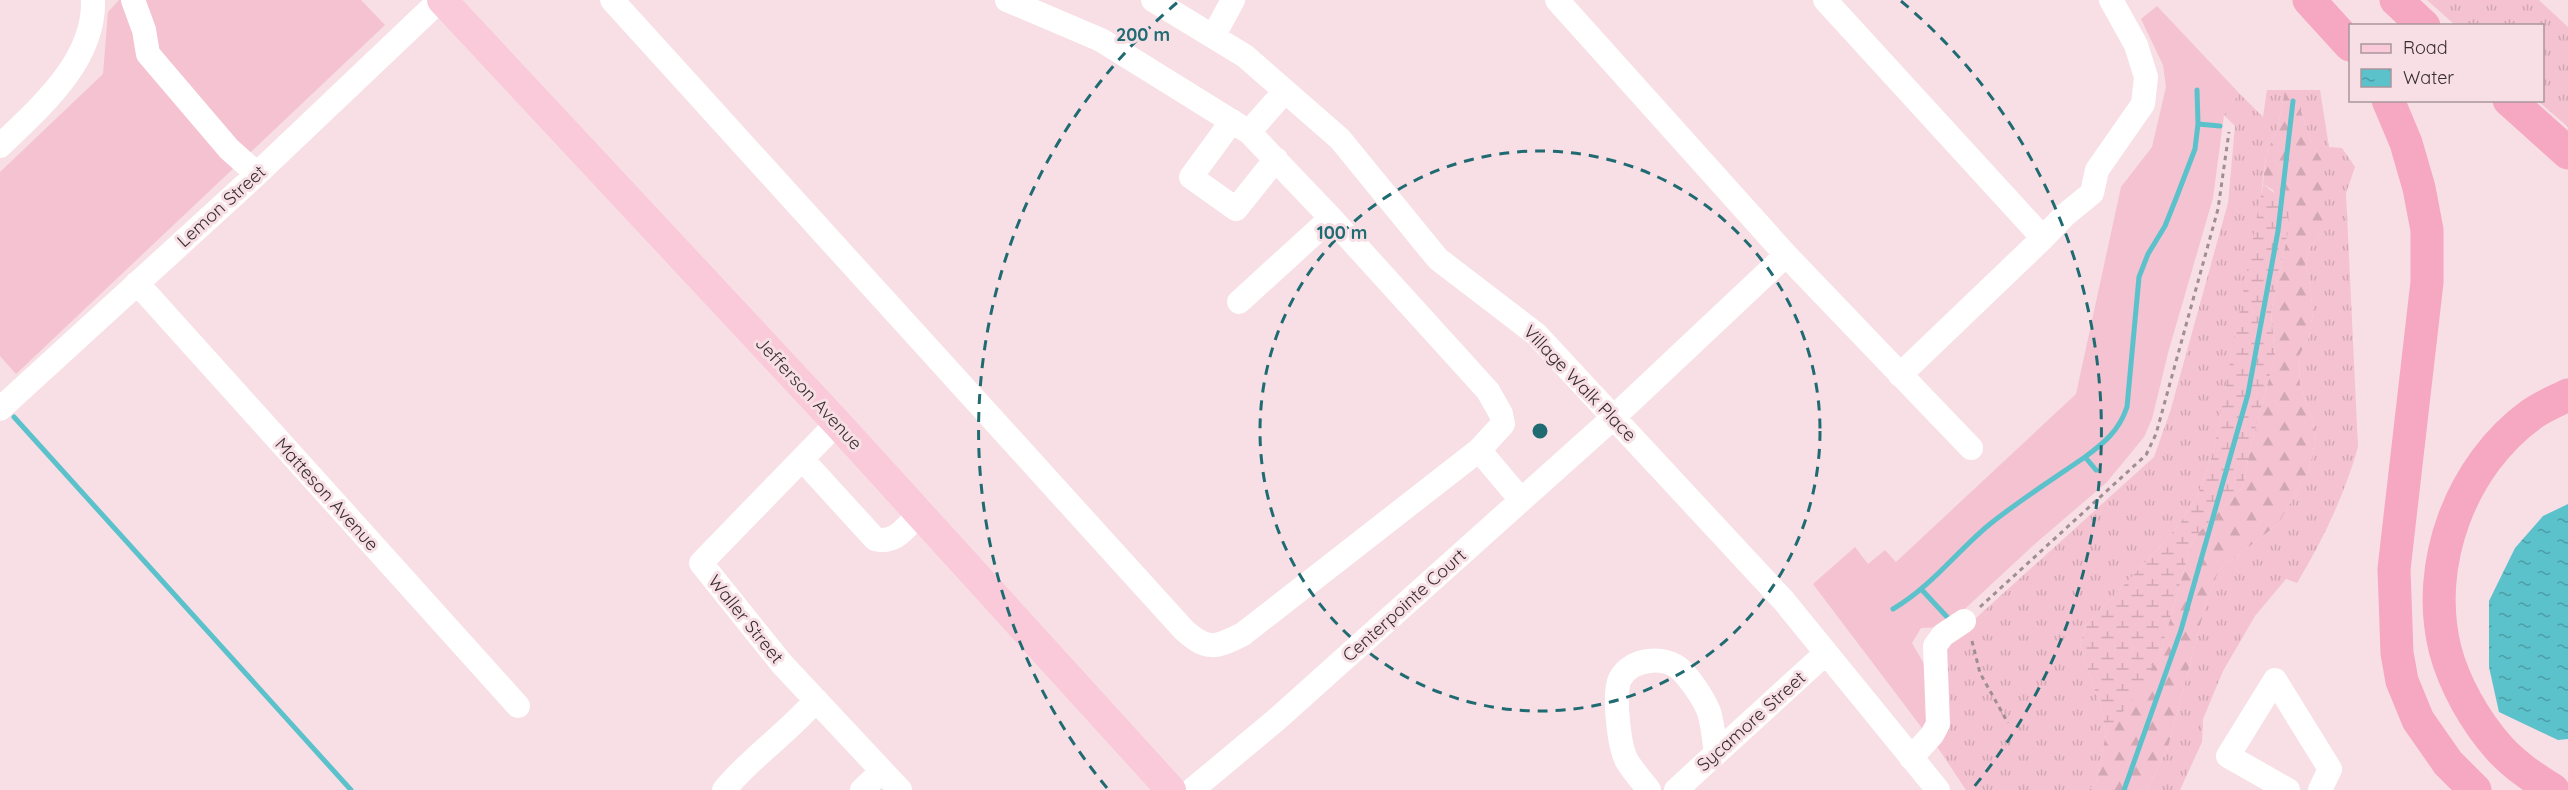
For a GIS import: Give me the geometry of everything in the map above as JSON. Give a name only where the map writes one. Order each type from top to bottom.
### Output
[{"type":"highway","points":[[2308,0],[2349,44]]},
{"type":"highway","points":[[2396,0],[2422,24]]},
{"type":"highway","points":[[2389,102],[2406,143],[2419,188],[2427,230],[2427,282],[2394,569],[2397,654],[2402,681],[2418,720],[2448,763],[2475,790]]},
{"type":"highway","points":[[2511,102],[2568,153]]},
{"type":"highway","points":[[2553,790],[2530,775],[2500,749],[2475,716],[2457,682],[2445,650],[2440,620],[2442,559],[2457,507],[2474,475],[2514,428],[2534,412],[2568,395]]},
{"type":"main road","name":"Jefferson Avenue","points":[[441,0],[837,423],[1171,790]]},
{"type":"street","points":[[0,146],[66,75],[90,35],[93,0]]},
{"type":"street","points":[[133,0],[144,30],[148,54],[229,149],[257,174]]},
{"type":"street","name":"Lemon Street","points":[[0,408],[257,174],[441,0]]},
{"type":"street","points":[[612,0],[1184,630],[1199,643],[1225,644],[1243,634],[1479,450],[1503,424],[1501,414],[1488,391],[1331,218],[1276,159],[1240,127],[1101,40],[1007,0]]},
{"type":"street","name":"Village Walk Place","points":[[1153,0],[1214,35],[1245,56],[1341,139],[1438,259],[1536,333],[1784,601],[1938,790]]},
{"type":"street","points":[[1214,35],[1233,0]]},
{"type":"street","points":[[1557,0],[1786,255],[1971,448]]},
{"type":"street","points":[[1825,0],[2043,238]]},
{"type":"street","points":[[1900,375],[2065,215],[2092,193],[2097,170],[2143,104],[2146,77],[2136,45],[2110,0]]},
{"type":"street","points":[[1276,159],[1236,208],[1191,177],[1240,127],[1285,91]]},
{"type":"street","points":[[1239,302],[1331,218]]},
{"type":"street","name":"Centerpointe Court","points":[[1192,790],[1276,720],[1614,417],[1786,255]]},
{"type":"street","name":"Matteson Avenue","points":[[137,282],[518,706]]},
{"type":"street","name":"Waller Street","points":[[837,423],[701,563],[782,664],[900,790]]},
{"type":"street","points":[[1479,450],[1521,500]]},
{"type":"street","points":[[802,459],[874,539],[885,541],[897,537],[919,514]]},
{"type":"street","points":[[1911,758],[1932,735],[1938,724],[1935,646],[1943,635],[1965,621]]},
{"type":"street","name":"Sycamore Street","points":[[1676,790],[1826,653]]},
{"type":"street","points":[[1649,790],[1626,760],[1622,749],[1617,708],[1618,690],[1620,679],[1629,668],[1645,660],[1660,661],[1679,668],[1709,712],[1716,753]]},
{"type":"street","points":[[2288,790],[2228,756],[2275,680],[2330,769],[2320,790]]},
{"type":"street","points":[[724,790],[736,774],[800,718],[816,700]]},
{"type":"street","points":[[862,790],[882,771]]},
{"type":"path","points":[[2008,723],[1980,673],[1965,621],[2146,455],[2156,434],[2218,209],[2229,132]]},
{"type":"green space","points":[[119,0],[361,0],[385,25],[16,374],[0,356],[0,172],[103,74],[108,12]]},
{"type":"green space","points":[[2427,0],[2539,0],[2568,27],[2568,127],[2539,102],[2544,102],[2544,24],[2454,24]]},
{"type":"green space","points":[[2157,6],[2239,93],[2224,115],[2213,198],[2168,353],[2152,419],[2144,437],[2107,482],[2036,543],[1955,618],[1943,627],[1921,628],[1912,643],[1928,671],[1932,723],[1922,728],[1813,584],[1855,547],[1868,564],[1885,550],[1896,562],[2076,394],[2121,187],[2152,147],[2166,87],[2163,65],[2141,19]]},
{"type":"green space","points":[[2267,90],[2285,90],[2278,127],[2266,155],[2259,210],[2214,450],[2198,495],[2181,522],[2086,625],[2080,646],[2101,708],[2106,734],[2096,782],[2089,790],[1966,790],[1936,745],[1944,647],[2154,457],[2170,412],[2228,203],[2235,126],[2224,115],[2239,93],[2263,117]]},
{"type":"green space","points":[[2285,90],[2301,90],[2301,111],[2311,141],[2321,159],[2326,187],[2321,234],[2309,249],[2305,266],[2313,312],[2309,337],[2299,356],[2300,386],[2313,421],[2315,442],[2309,470],[2278,524],[2219,570],[2206,603],[2168,747],[2147,790],[2089,790],[2096,782],[2106,734],[2161,651],[2191,545],[2200,531],[2243,487],[2250,449],[2275,356],[2271,312],[2288,232],[2273,190],[2263,184],[2266,155],[2278,127]]},
{"type":"green space","points":[[2301,90],[2320,90],[2329,147],[2342,148],[2355,167],[2346,193],[2358,447],[2332,517],[2297,583],[2286,579],[2255,616],[2223,671],[2203,719],[2202,742],[2180,790],[2147,790],[2168,747],[2206,603],[2219,570],[2278,524],[2309,470],[2315,442],[2313,421],[2300,386],[2299,356],[2309,337],[2313,312],[2305,266],[2309,249],[2321,234],[2321,159],[2311,141],[2301,111]]},
{"type":"green space","points":[[2263,184],[2285,202],[2289,212],[2288,232],[2271,312],[2275,356],[2250,449],[2243,487],[2200,531],[2191,545],[2161,651],[2144,684],[2106,734],[2101,708],[2080,646],[2086,625],[2159,548],[2181,522],[2198,495],[2214,450]]},
{"type":"water","points":[[2568,504],[2568,739],[2558,740],[2499,712],[2489,667],[2489,601],[2515,548],[2543,516]]},
{"type":"waterway","points":[[2197,90],[2198,124],[2220,126]]},
{"type":"waterway","points":[[2124,790],[2181,630],[2248,394],[2278,231],[2293,101]]},
{"type":"waterway","points":[[2085,457],[2110,436],[2120,423],[2127,407],[2139,277],[2148,254],[2165,226],[2177,196],[2195,149],[2198,124]]},
{"type":"waterway","points":[[14,417],[351,790]]},
{"type":"waterway","points":[[1893,609],[1932,580],[1990,524],[2013,506],[2085,457],[2096,470]]},
{"type":"waterway","points":[[1922,590],[1948,618]]}]
